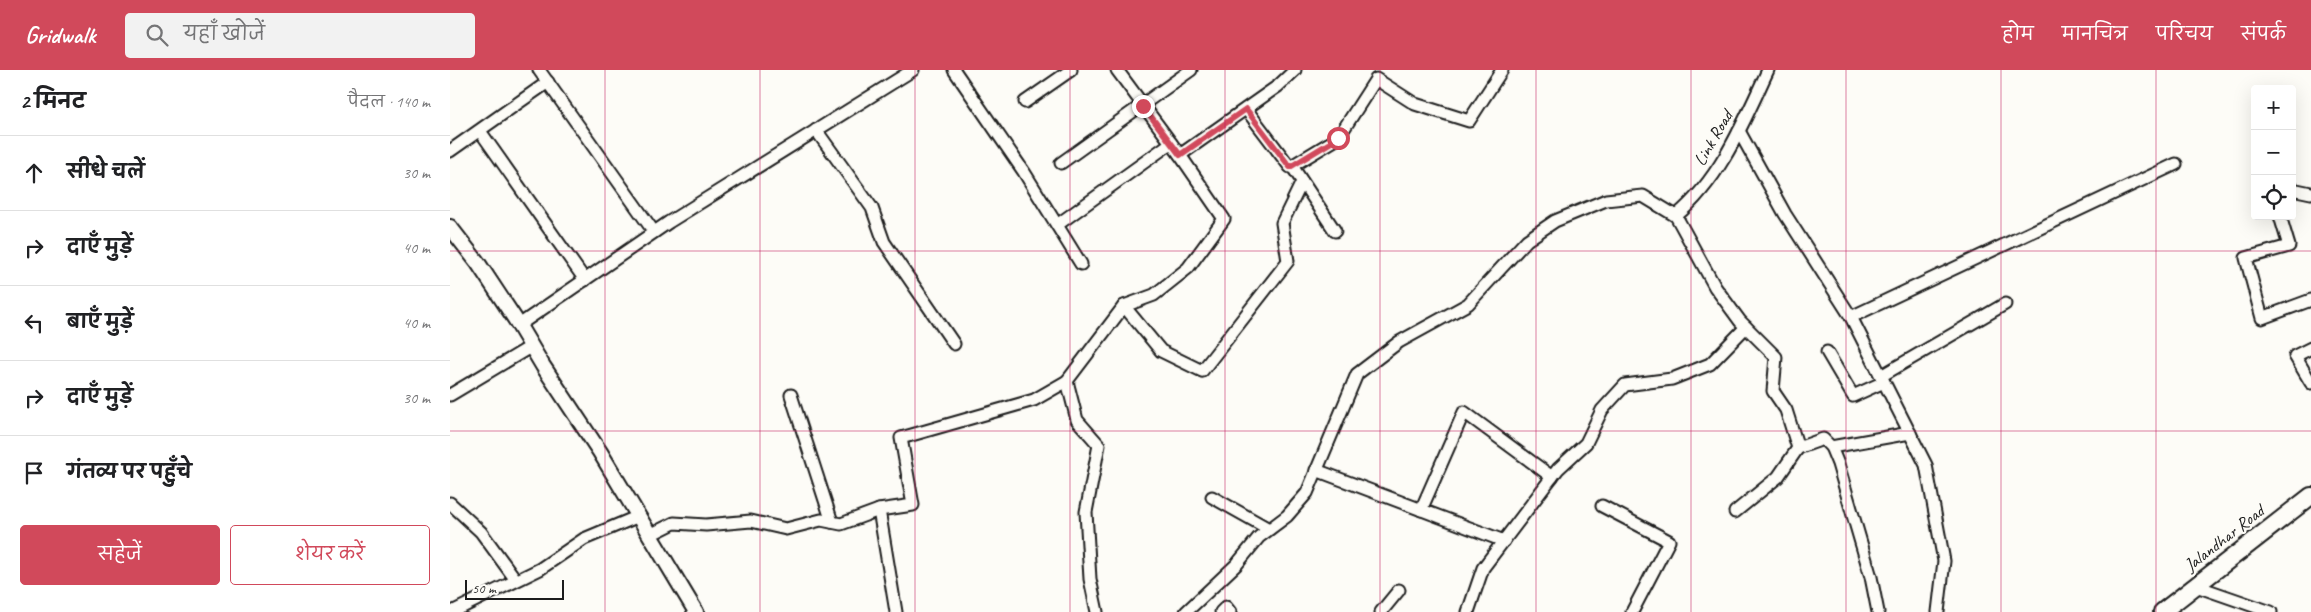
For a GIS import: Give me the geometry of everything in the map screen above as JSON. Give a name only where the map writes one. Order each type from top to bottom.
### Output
[{"type":"main road","name":"Jalandhar Road","points":[[2162,612],[2311,496]]},
{"type":"street","points":[[539,70],[654,232]]},
{"type":"street","points":[[519,325],[654,232],[913,70]]},
{"type":"street","points":[[954,70],[1024,172],[1081,264]]},
{"type":"street","points":[[1025,102],[1071,70]]},
{"type":"street","points":[[650,534],[674,523],[706,525],[751,522],[786,529],[822,520],[841,524],[880,510],[913,505],[901,438],[1034,400],[1067,381],[1124,306],[1154,295],[1188,268],[1224,219],[1180,155],[1117,70]]},
{"type":"street","points":[[1061,163],[1191,70]]},
{"type":"street","points":[[1180,155],[1278,86],[1295,70]]},
{"type":"street","points":[[1292,166],[1338,138],[1376,79],[1415,104],[1469,121],[1502,70]]},
{"type":"street","name":"Link Road","points":[[1676,216],[1688,206],[1711,178],[1739,130],[1768,70]]},
{"type":"street","points":[[450,151],[548,82]]},
{"type":"street","points":[[1246,109],[1290,167],[1292,166],[1335,231]]},
{"type":"street","points":[[816,130],[872,208],[884,242],[954,344]]},
{"type":"street","points":[[1739,130],[1785,214],[1852,317],[1926,465],[1944,561],[1938,612]]},
{"type":"street","points":[[480,131],[585,280]]},
{"type":"street","points":[[1057,225],[1171,143]]},
{"type":"street","points":[[1852,317],[2176,164]]},
{"type":"street","points":[[1124,306],[1162,351],[1202,371],[1288,261],[1282,223],[1302,182]]},
{"type":"street","points":[[2296,190],[2311,193]]},
{"type":"street","points":[[1186,612],[1237,564],[1259,537],[1287,516],[1307,493],[1357,374],[1399,342],[1468,304],[1527,240],[1555,221],[1606,200],[1643,196],[1676,216],[1715,287],[1746,328],[1776,357],[1774,390],[1786,410],[1798,448]]},
{"type":"street","points":[[2281,220],[2289,246],[2246,258],[2262,318],[2310,304]]},
{"type":"street","points":[[450,227],[478,263],[519,325],[639,516],[696,612]]},
{"type":"street","points":[[1826,352],[1853,396],[2005,304]]},
{"type":"street","points":[[1468,612],[1483,568],[1552,477],[1586,443],[1602,410],[1625,385],[1672,379],[1710,364],[1746,328]]},
{"type":"street","points":[[450,395],[532,346]]},
{"type":"street","points":[[2311,348],[2295,356],[2311,383]]},
{"type":"street","points":[[1067,381],[1077,420],[1099,445],[1086,512],[1090,579],[1097,612]]},
{"type":"street","points":[[792,394],[832,522]]},
{"type":"street","points":[[1421,510],[1464,412],[1552,477]]},
{"type":"street","points":[[1831,447],[1910,433]]},
{"type":"street","points":[[1735,512],[1778,476],[1798,448],[1823,439],[1831,447],[1870,577],[1878,612]]},
{"type":"street","points":[[1316,470],[1504,541]]},
{"type":"street","points":[[1212,497],[1269,529]]},
{"type":"street","points":[[450,503],[481,532],[516,580]]},
{"type":"street","points":[[1602,506],[1670,542],[1632,612]]},
{"type":"street","points":[[880,510],[896,612]]},
{"type":"street","points":[[452,612],[540,569],[584,539],[639,516]]},
{"type":"street","points":[[2196,586],[2271,612]]},
{"type":"street","points":[[1381,612],[1399,590]]},
{"type":"street","points":[[1221,612],[1226,607],[1230,612]]},
{"type":"route","points":[[1143,106],[1180,155],[1246,109],[1290,167],[1338,138]]}]
